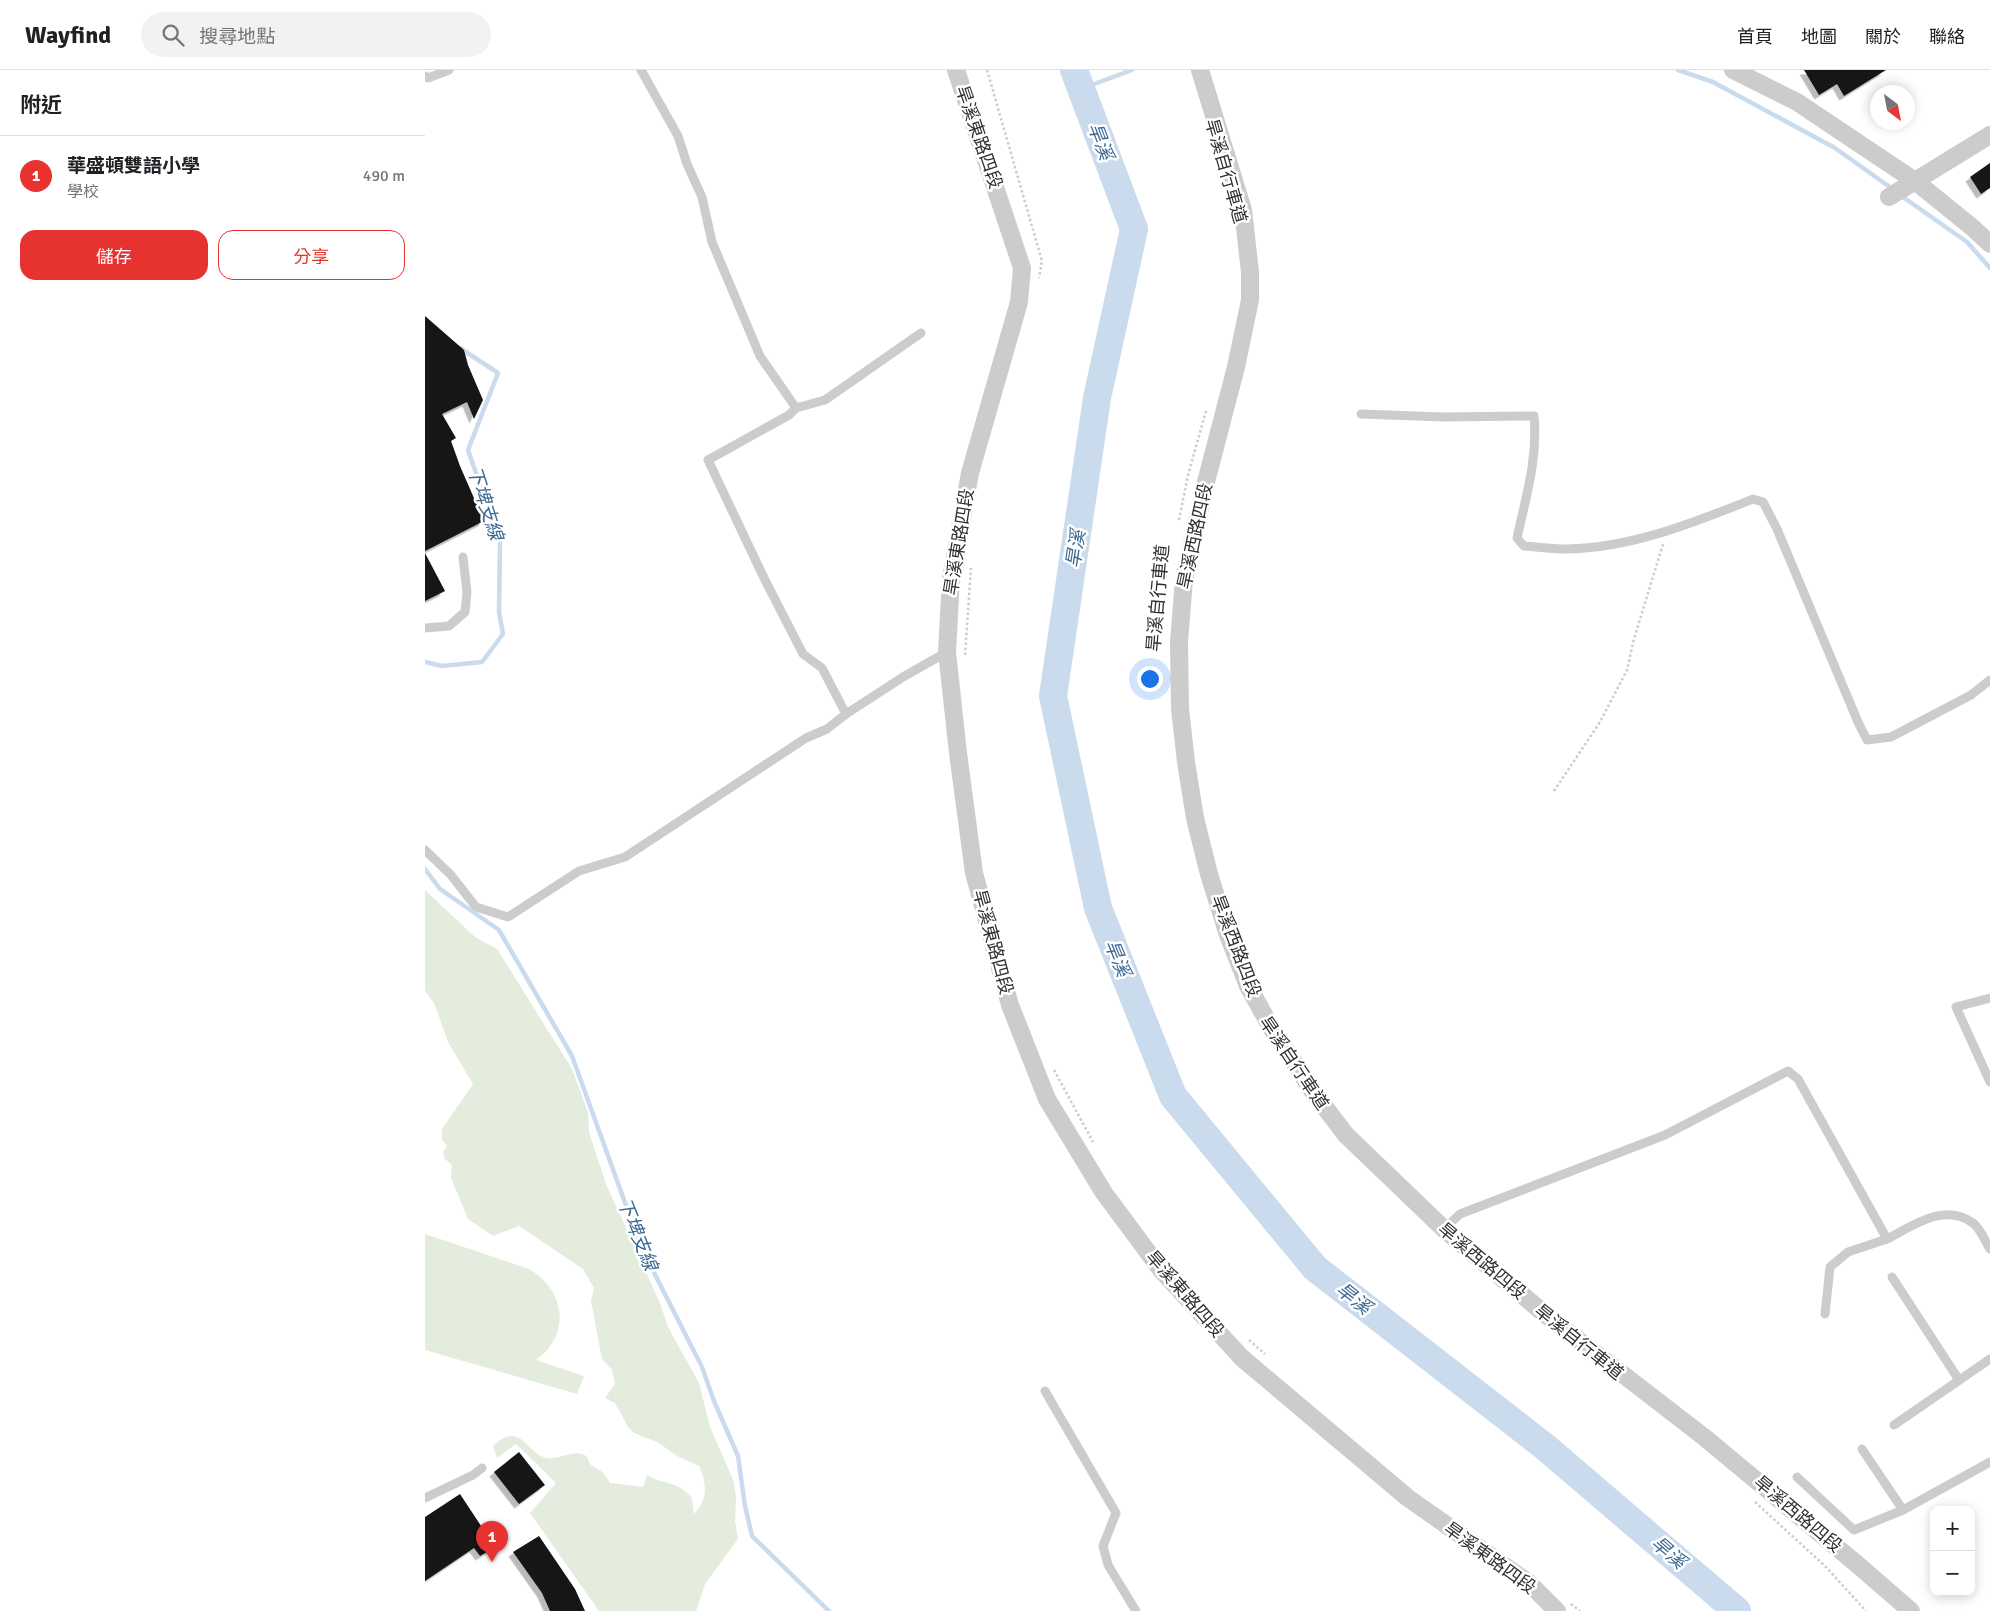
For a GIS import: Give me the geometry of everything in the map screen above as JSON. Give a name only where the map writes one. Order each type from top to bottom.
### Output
[{"type":"street","name":"旱溪東路四段","points":[[956,70],[1022,268],[1019,302],[970,473],[951,579],[947,652],[974,873],[1010,1005],[1047,1099],[1104,1193],[1162,1271],[1242,1358],[1407,1498],[1561,1605]]},
{"type":"street","name":"旱溪西路四段","points":[[1200,70],[1243,210],[1250,272],[1250,300],[1184,579],[1179,642],[1180,709],[1195,818],[1228,935],[1248,986],[1272,1029],[1314,1093],[1346,1135],[1444,1229],[1546,1315],[1705,1437],[1911,1611]]},
{"type":"street","points":[[1733,70],[1797,102],[1915,181],[1990,244]]},
{"type":"street","points":[[1889,197],[1990,135]]},
{"type":"lane","points":[[425,76],[428,78],[435,77],[449,70]]},
{"type":"lane","points":[[641,70],[678,136],[687,164],[702,197],[712,242],[761,356],[797,408]]},
{"type":"lane","points":[[846,714],[822,668],[803,654],[764,578],[708,460],[789,415],[797,408],[825,400],[921,333]]},
{"type":"lane","points":[[1361,414],[1443,417],[1534,416],[1536,436],[1533,472],[1517,538],[1524,546],[1566,549],[1611,545],[1665,533],[1753,499],[1763,502],[1777,529],[1867,740],[1891,737],[1971,695],[1990,680]]},
{"type":"lane","points":[[425,628],[449,626],[465,612],[467,592],[463,557]]},
{"type":"lane","points":[[425,850],[451,874],[476,907],[508,917],[579,871],[625,857],[806,738],[827,730],[846,714],[903,677],[947,652]]},
{"type":"lane","points":[[1990,998],[1956,1007],[1990,1082]]},
{"type":"lane","points":[[1444,1229],[1460,1214],[1665,1135],[1788,1071],[1798,1079],[1887,1239]]},
{"type":"lane","points":[[1825,1314],[1830,1267],[1848,1252],[1887,1239],[1929,1217],[1955,1214],[1974,1223],[1990,1249]]},
{"type":"lane","points":[[1892,1278],[1959,1380]]},
{"type":"lane","points":[[1894,1426],[1990,1359]]},
{"type":"lane","points":[[1045,1391],[1116,1513],[1103,1546],[1108,1566],[1136,1611]]},
{"type":"lane","points":[[1862,1449],[1903,1510]]},
{"type":"lane","points":[[1797,1477],[1854,1530],[1903,1510],[1990,1462]]},
{"type":"lane","points":[[425,1498],[473,1474],[481,1468]]},
{"type":"path","points":[[987,70],[1043,261],[1039,279]]},
{"type":"path","name":"旱溪自行車道","points":[[1179,521],[1188,475],[1209,403]]},
{"type":"path","points":[[1553,791],[1600,722],[1627,670],[1634,639],[1665,533]]},
{"type":"path","points":[[965,655],[972,559]]},
{"type":"path","points":[[1050,1062],[1097,1148]]},
{"type":"path","points":[[1245,1336],[1267,1356]]},
{"type":"path","points":[[1749,1497],[1827,1567],[1866,1611]]},
{"type":"path","points":[[1561,1605],[1580,1611]]},
{"type":"green space","points":[[425,890],[475,937],[497,949],[572,1069],[588,1112],[589,1132],[606,1184],[660,1303],[668,1327],[699,1383],[710,1427],[734,1482],[736,1497],[735,1521],[738,1539],[705,1584],[696,1611],[599,1611],[530,1513],[556,1483],[516,1444],[497,1458],[493,1446],[510,1436],[517,1437],[539,1455],[546,1458],[556,1458],[578,1453],[583,1454],[591,1465],[604,1474],[610,1483],[643,1487],[647,1475],[681,1488],[692,1498],[694,1514],[699,1509],[704,1497],[705,1485],[699,1466],[677,1456],[659,1443],[634,1433],[628,1427],[615,1403],[605,1398],[615,1384],[612,1370],[602,1359],[591,1301],[594,1288],[583,1269],[519,1226],[493,1236],[468,1219],[451,1178],[452,1165],[445,1159],[443,1152],[447,1146],[442,1139],[442,1129],[473,1084],[448,1042],[434,1003],[425,991]]},
{"type":"green space","points":[[425,1234],[529,1269],[541,1278],[551,1289],[557,1301],[559,1326],[555,1338],[547,1350],[536,1360],[584,1376],[577,1394],[425,1350]]},
{"type":"building","points":[[1804,70],[1886,70],[1844,96],[1837,84],[1819,95]]},
{"type":"building","points":[[1990,163],[1990,188],[1981,194],[1970,177]]},
{"type":"building","points":[[425,316],[464,350],[468,365],[483,400],[474,419],[467,402],[442,414],[456,438],[451,441],[484,521],[425,551]]},
{"type":"building","points":[[425,553],[445,591],[425,601]]},
{"type":"building","points":[[519,1452],[545,1485],[519,1504],[494,1472]]},
{"type":"building","points":[[460,1494],[495,1547],[480,1556],[474,1548],[425,1581],[425,1517]]},
{"type":"building","points":[[539,1536],[575,1589],[585,1611],[550,1611],[542,1593],[513,1552]]},
{"type":"waterway","name":"旱溪","points":[[1074,70],[1134,229],[1097,398],[1053,696],[1098,908],[1173,1096],[1315,1268],[1544,1446],[1737,1611]]},
{"type":"waterway","points":[[1081,89],[1132,70]]},
{"type":"waterway","points":[[1678,70],[1713,82],[1835,148],[1894,190]]},
{"type":"waterway","points":[[1900,195],[1967,242],[1990,268]]},
{"type":"waterway","name":"下埤支線","points":[[425,662],[442,666],[482,662],[503,634],[499,612],[500,542],[468,450],[498,373],[460,348]]},
{"type":"waterway","name":"下埤支線","points":[[425,869],[440,889],[499,930],[572,1056],[641,1247],[702,1367],[714,1401],[738,1456],[745,1506],[752,1536],[829,1611]]},
{"type":"place","name":"華盛頓雙語小學","points":[[492,1562]]}]
